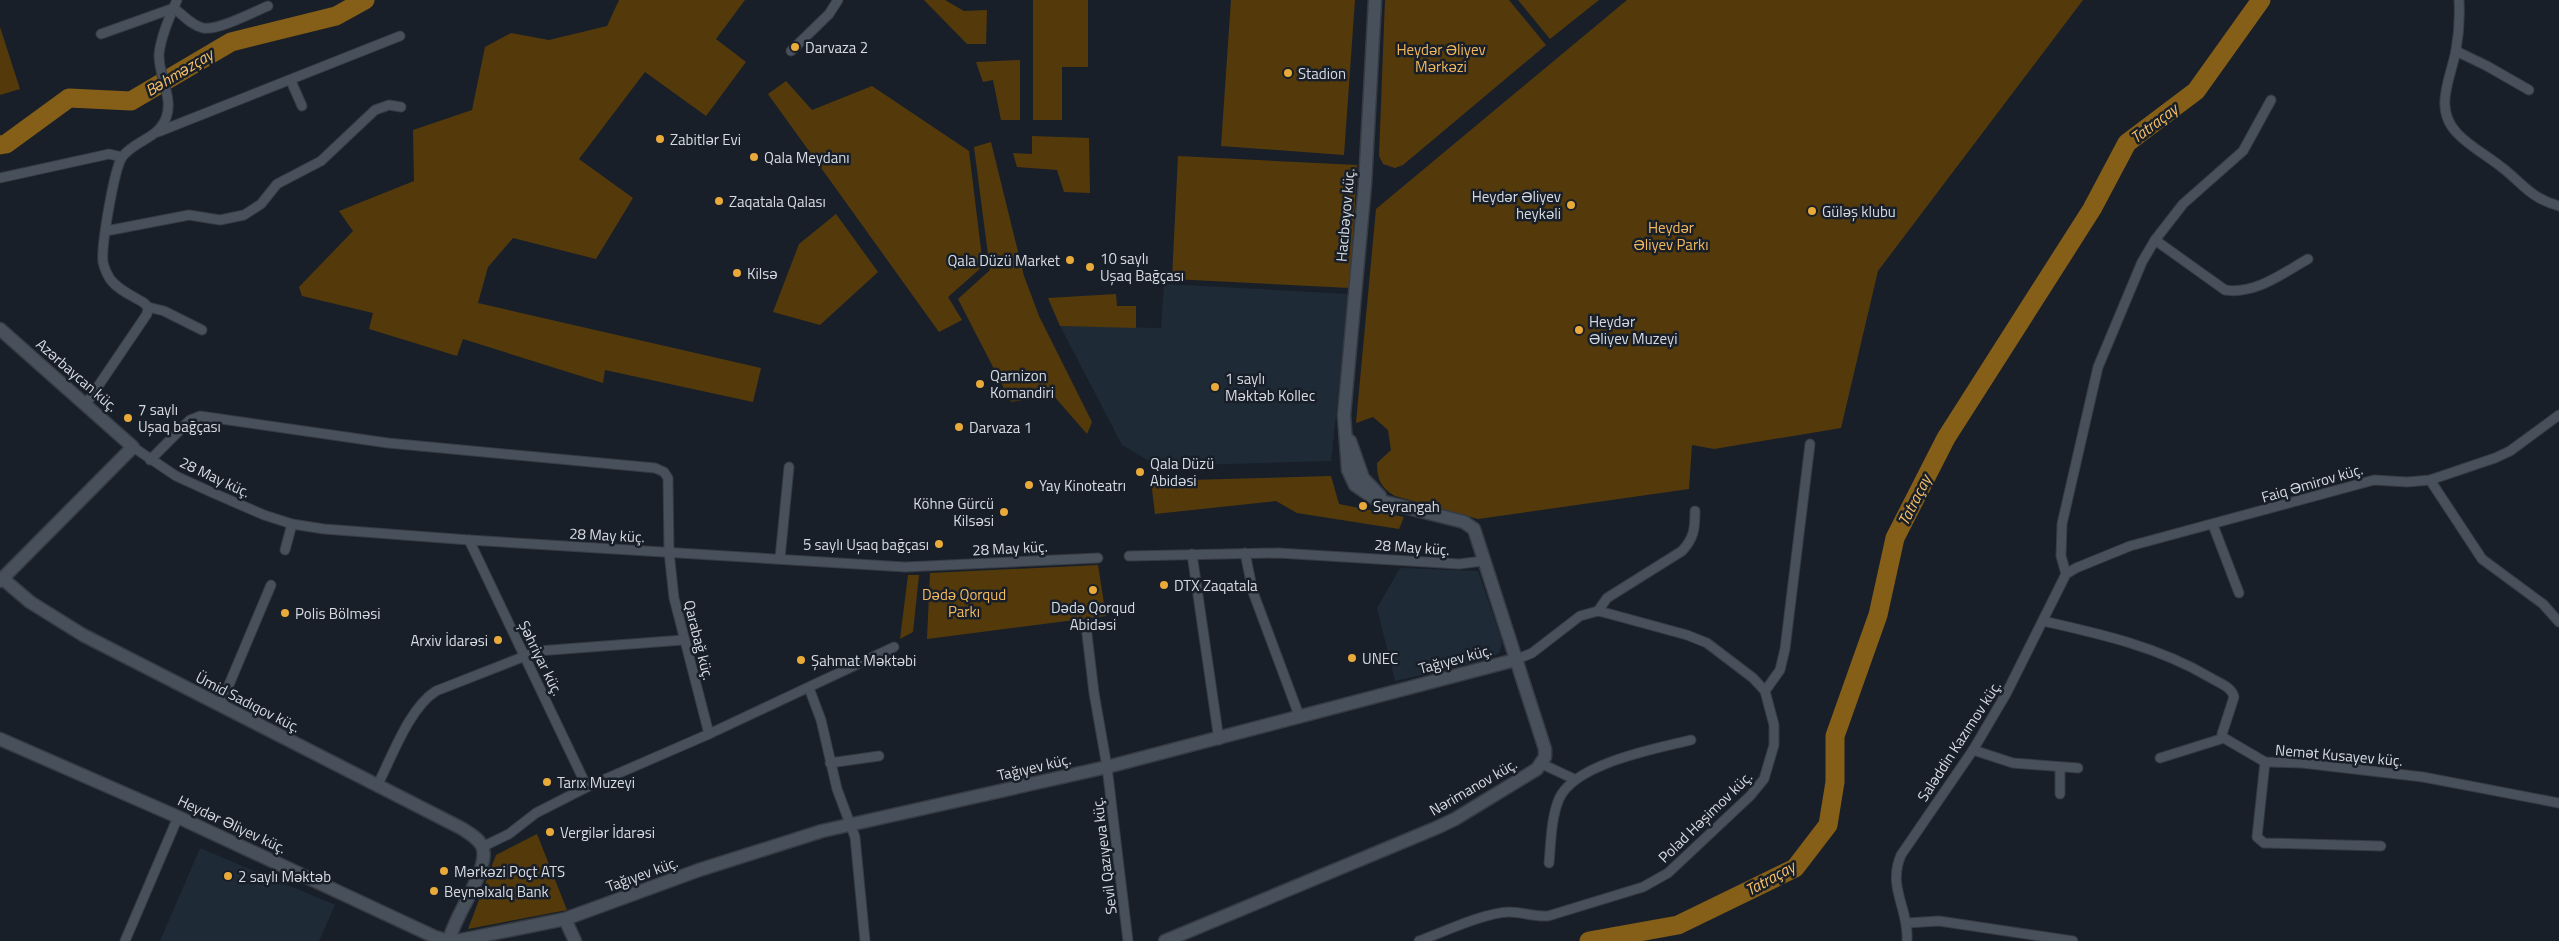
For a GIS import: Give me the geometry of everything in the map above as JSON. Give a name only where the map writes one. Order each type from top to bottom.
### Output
[{"type":"street","points":[[791,50],[829,14],[838,0]]},
{"type":"street","name":"Hacıbəyov küç.","points":[[1374,0],[1365,184],[1344,415],[1348,470],[1355,485],[1370,496],[1388,503],[1470,525],[1477,536],[1483,561]]},
{"type":"street","points":[[2459,0],[2460,17],[2456,51],[2445,88],[2446,111],[2450,124],[2456,133],[2505,169],[2527,191],[2544,202],[2559,206]]},
{"type":"street","points":[[175,4],[191,22],[205,28],[222,24],[268,6]]},
{"type":"street","points":[[101,34],[175,4]]},
{"type":"street","points":[[158,132],[167,116],[168,99],[159,55],[162,40],[175,4]]},
{"type":"street","points":[[202,330],[164,311],[148,307],[116,285],[107,273],[103,261],[106,231],[116,171],[122,158],[133,147],[158,132],[291,81],[400,36]]},
{"type":"street","points":[[2456,51],[2529,90]]},
{"type":"street","points":[[291,81],[302,106]]},
{"type":"street","points":[[2066,574],[2061,556],[2062,524],[2098,367],[2142,262],[2155,240],[2183,204],[2243,151],[2271,100]]},
{"type":"street","points":[[106,231],[189,215],[220,220],[244,215],[261,204],[277,184],[320,161],[376,110],[389,105],[401,107]]},
{"type":"street","points":[[0,178],[109,154],[122,158]]},
{"type":"street","points":[[2155,240],[2225,290],[2238,292],[2269,282],[2308,259]]},
{"type":"street","points":[[86,404],[145,320],[148,307]]},
{"type":"street","name":"Azərbaycan küç.","points":[[0,329],[133,446]]},
{"type":"street","name":"Faiq Əmirov küç.","points":[[2066,574],[2130,546],[2374,480],[2407,482],[2430,480],[2510,451],[2559,415]]},
{"type":"street","name":"Qarabağ küç.","points":[[150,460],[190,420],[200,416],[388,443],[655,468],[664,472],[668,478],[669,552],[674,598],[683,640],[709,734]]},
{"type":"street","points":[[1515,660],[1532,653],[1580,616],[1598,611],[1697,639],[1753,678],[1765,691],[1780,670],[1785,649],[1810,444]]},
{"type":"street","points":[[1,579],[133,446]]},
{"type":"street","name":"28 May küç.","points":[[133,446],[150,460],[176,476],[211,492],[264,515],[292,524],[324,529],[469,540],[923,567],[1098,558]]},
{"type":"street","points":[[780,558],[789,467]]},
{"type":"street","points":[[2430,480],[2482,559],[2543,604],[2559,622]]},
{"type":"street","points":[[1598,611],[1607,598],[1682,551],[1692,540],[1695,531],[1695,511]]},
{"type":"street","points":[[286,550],[292,524]]},
{"type":"street","points":[[2213,525],[2239,593]]},
{"type":"street","name":"Şəhriyar küç.","points":[[469,540],[587,787]]},
{"type":"street","points":[[1245,553],[1253,592],[1300,718]]},
{"type":"street","name":"28 May küç.","points":[[1128,556],[1245,553],[1459,564],[1483,561]]},
{"type":"street","points":[[1192,554],[1219,740]]},
{"type":"street","points":[[1483,561],[1545,749],[1542,764],[1574,779]]},
{"type":"street","name":"Saləddin Kazımov küç.","points":[[1906,941],[1907,923],[1896,889],[1897,865],[1909,842],[1973,750],[2021,668],[2066,574]]},
{"type":"street","name":"Ümid Sadıqov küç.","points":[[1,579],[30,602],[83,635],[461,828],[474,837],[482,846]]},
{"type":"street","points":[[220,706],[272,585]]},
{"type":"street","points":[[2042,621],[2106,635],[2164,654],[2190,665],[2230,689],[2234,697],[2222,734],[2224,738],[2160,758]]},
{"type":"street","name":"Sevil Qazıyeva küç.","points":[[1086,626],[1093,685],[1107,767],[1128,941]]},
{"type":"street","points":[[377,786],[416,709],[436,691],[524,655],[556,648],[683,640]]},
{"type":"street","points":[[449,941],[453,925],[483,863],[482,846],[499,840],[536,813],[587,787],[709,734],[894,647]]},
{"type":"street","name":"Tağıyev küç.","points":[[449,941],[565,919],[699,870],[850,824],[1219,740],[1515,660]]},
{"type":"street","points":[[809,688],[817,708],[830,763],[858,853],[865,941]]},
{"type":"street","name":"Polad Həşimov küç.","points":[[1419,941],[1495,914],[1509,912],[1548,916],[1642,887],[1668,873],[1750,796],[1764,779],[1774,745],[1774,725],[1765,691]]},
{"type":"street","name":"Nemət Kusayev küç.","points":[[2224,738],[2265,762],[2302,763],[2423,778],[2559,804]]},
{"type":"street","name":"Heydər Əliyev küç.","points":[[0,739],[178,817],[422,932],[449,941]]},
{"type":"street","points":[[1549,863],[1553,819],[1559,799],[1574,779],[1626,756],[1691,740]]},
{"type":"street","points":[[1973,750],[2013,763],[2078,768]]},
{"type":"street","points":[[830,763],[879,756]]},
{"type":"street","points":[[2265,762],[2257,837],[2259,840],[2264,843],[2381,846]]},
{"type":"street","name":"Nərimanov küç.","points":[[1165,941],[1454,819],[1542,764]]},
{"type":"street","points":[[2060,768],[2060,794]]},
{"type":"street","points":[[125,941],[178,817]]},
{"type":"street","points":[[565,919],[575,941]]},
{"type":"street","points":[[1907,923],[1939,921],[2073,941]]},
{"type":"shaded area","name":"1 saylı Məktəb Kollec","points":[[1164,284],[1349,294],[1331,461],[1158,466],[1122,445],[1060,326],[1161,328]]},
{"type":"shaded area","points":[[1400,568],[1478,571],[1501,638],[1502,644],[1499,653],[1485,660],[1395,681],[1377,608]]},
{"type":"shaded area","name":"2 saylı Məktəb","points":[[200,848],[335,905],[319,941],[160,941]]},
{"type":"green space","points":[[619,0],[745,0],[716,39],[746,62],[706,116],[645,72],[579,159],[633,198],[596,259],[513,238],[488,267],[478,303],[761,368],[753,402],[605,370],[603,383],[463,339],[457,356],[369,329],[373,313],[302,296],[299,287],[353,231],[339,211],[414,181],[413,130],[472,110],[485,47],[511,33],[549,40],[607,26]]},
{"type":"green space","points":[[924,0],[945,0],[964,11],[987,10],[986,44],[967,44]]},
{"type":"green space","points":[[1033,0],[1088,0],[1088,67],[1062,67],[1062,120],[1033,120]]},
{"type":"green space","name":"Stadion","points":[[1231,0],[1355,0],[1344,155],[1221,146]]},
{"type":"green space","name":"Heydər Əliyev Mərkəzi","points":[[1385,0],[1509,0],[1546,45],[1403,165],[1395,168],[1383,164],[1379,156]]},
{"type":"green space","points":[[1518,0],[1599,0],[1550,39]]},
{"type":"green space","name":"Heydər Əliyev Parkı","points":[[1627,0],[2083,0],[1878,271],[1841,428],[1714,449],[1692,445],[1689,489],[1478,519],[1395,496],[1383,486],[1377,469],[1377,463],[1391,450],[1388,430],[1373,417],[1356,423],[1376,209]]},
{"type":"green space","points":[[0,27],[20,89],[0,95]]},
{"type":"green space","points":[[1020,60],[1020,120],[1001,120],[993,80],[983,82],[976,62]]},
{"type":"green space","points":[[786,81],[812,110],[872,86],[969,151],[983,266],[948,297],[962,320],[939,332],[768,94]]},
{"type":"green space","points":[[1032,136],[1089,138],[1090,193],[1064,192],[1057,170],[1017,167],[1013,153],[1032,154]]},
{"type":"green space","points":[[991,142],[1024,276],[1039,316],[1092,422],[1087,434],[1053,395],[1011,402],[958,299],[990,270],[974,147]]},
{"type":"green space","points":[[1178,156],[1357,165],[1350,288],[1172,279]]},
{"type":"green space","points":[[836,214],[878,272],[820,325],[773,312],[799,244]]},
{"type":"green space","points":[[1116,294],[1117,306],[1136,306],[1136,328],[1060,326],[1048,298]]},
{"type":"green space","points":[[1331,476],[1339,504],[1404,517],[1399,529],[1297,513],[1276,501],[1155,514],[1151,481]]},
{"type":"green space","name":"Dədə Qorqud Parkı","points":[[1098,565],[1106,616],[927,639],[930,573]]},
{"type":"green space","points":[[908,575],[919,575],[913,632],[900,639]]},
{"type":"green space","points":[[537,834],[567,910],[468,929],[496,855]]},
{"type":"waterway","name":"Bəhməzçay","points":[[0,145],[6,144],[69,98],[131,101],[231,42],[336,16],[365,0]]},
{"type":"waterway","name":"Tatraçay","points":[[1589,941],[1678,925],[1795,868],[1828,825],[1835,782],[1835,736],[1878,615],[1895,538],[1946,438],[2092,209],[2127,143],[2196,91],[2261,0]]},
{"type":"place","name":"Darvaza 2","points":[[795,47]]},
{"type":"place","name":"Stadion","points":[[1288,73]]},
{"type":"place","name":"Zabitlər Evi","points":[[660,139]]},
{"type":"place","name":"Qala Meydanı","points":[[754,157]]},
{"type":"place","name":"Zaqatala Qalası","points":[[719,201]]},
{"type":"place","name":"Heydər Əliyev heykəli","points":[[1571,205]]},
{"type":"place","name":"Güləş klubu","points":[[1812,211]]},
{"type":"place","name":"Qala Düzü Market","points":[[1070,260]]},
{"type":"place","name":"10 saylı Uşaq Bağçası","points":[[1090,267]]},
{"type":"place","name":"Kilsə","points":[[737,273]]},
{"type":"place","name":"Heydər Əliyev Muzeyi","points":[[1579,330]]},
{"type":"place","name":"Qarnizon Komandiri","points":[[980,384]]},
{"type":"place","name":"1 saylı Məktəb Kollec","points":[[1215,387]]},
{"type":"place","name":"7 saylı Uşaq bağçası","points":[[128,418]]},
{"type":"place","name":"Darvaza 1","points":[[959,427]]},
{"type":"place","name":"Qala Düzü Abidəsi","points":[[1140,472]]},
{"type":"place","name":"Yay Kinoteatrı","points":[[1029,485]]},
{"type":"place","name":"Seyrangah","points":[[1363,506]]},
{"type":"place","name":"Köhnə Gürcü Kilsəsi","points":[[1004,512]]},
{"type":"place","name":"5 saylı Uşaq bağçası","points":[[939,544]]},
{"type":"place","name":"DTX Zaqatala","points":[[1164,585]]},
{"type":"place","name":"Dədə Qorqud Abidəsi","points":[[1093,590]]},
{"type":"place","name":"Polis Bölməsi","points":[[285,613]]},
{"type":"place","name":"Arxiv İdarəsi","points":[[498,640]]},
{"type":"place","name":"UNEC","points":[[1352,658]]},
{"type":"place","name":"Şahmat Məktəbi","points":[[801,660]]},
{"type":"place","name":"Tarıx Muzeyi","points":[[547,782]]},
{"type":"place","name":"Vergilər İdarəsi","points":[[550,832]]},
{"type":"place","name":"Mərkəzi Poçt ATS","points":[[444,871]]},
{"type":"place","name":"2 saylı Məktəb","points":[[228,876]]},
{"type":"place","name":"Beynəlxalq Bank","points":[[434,891]]}]
